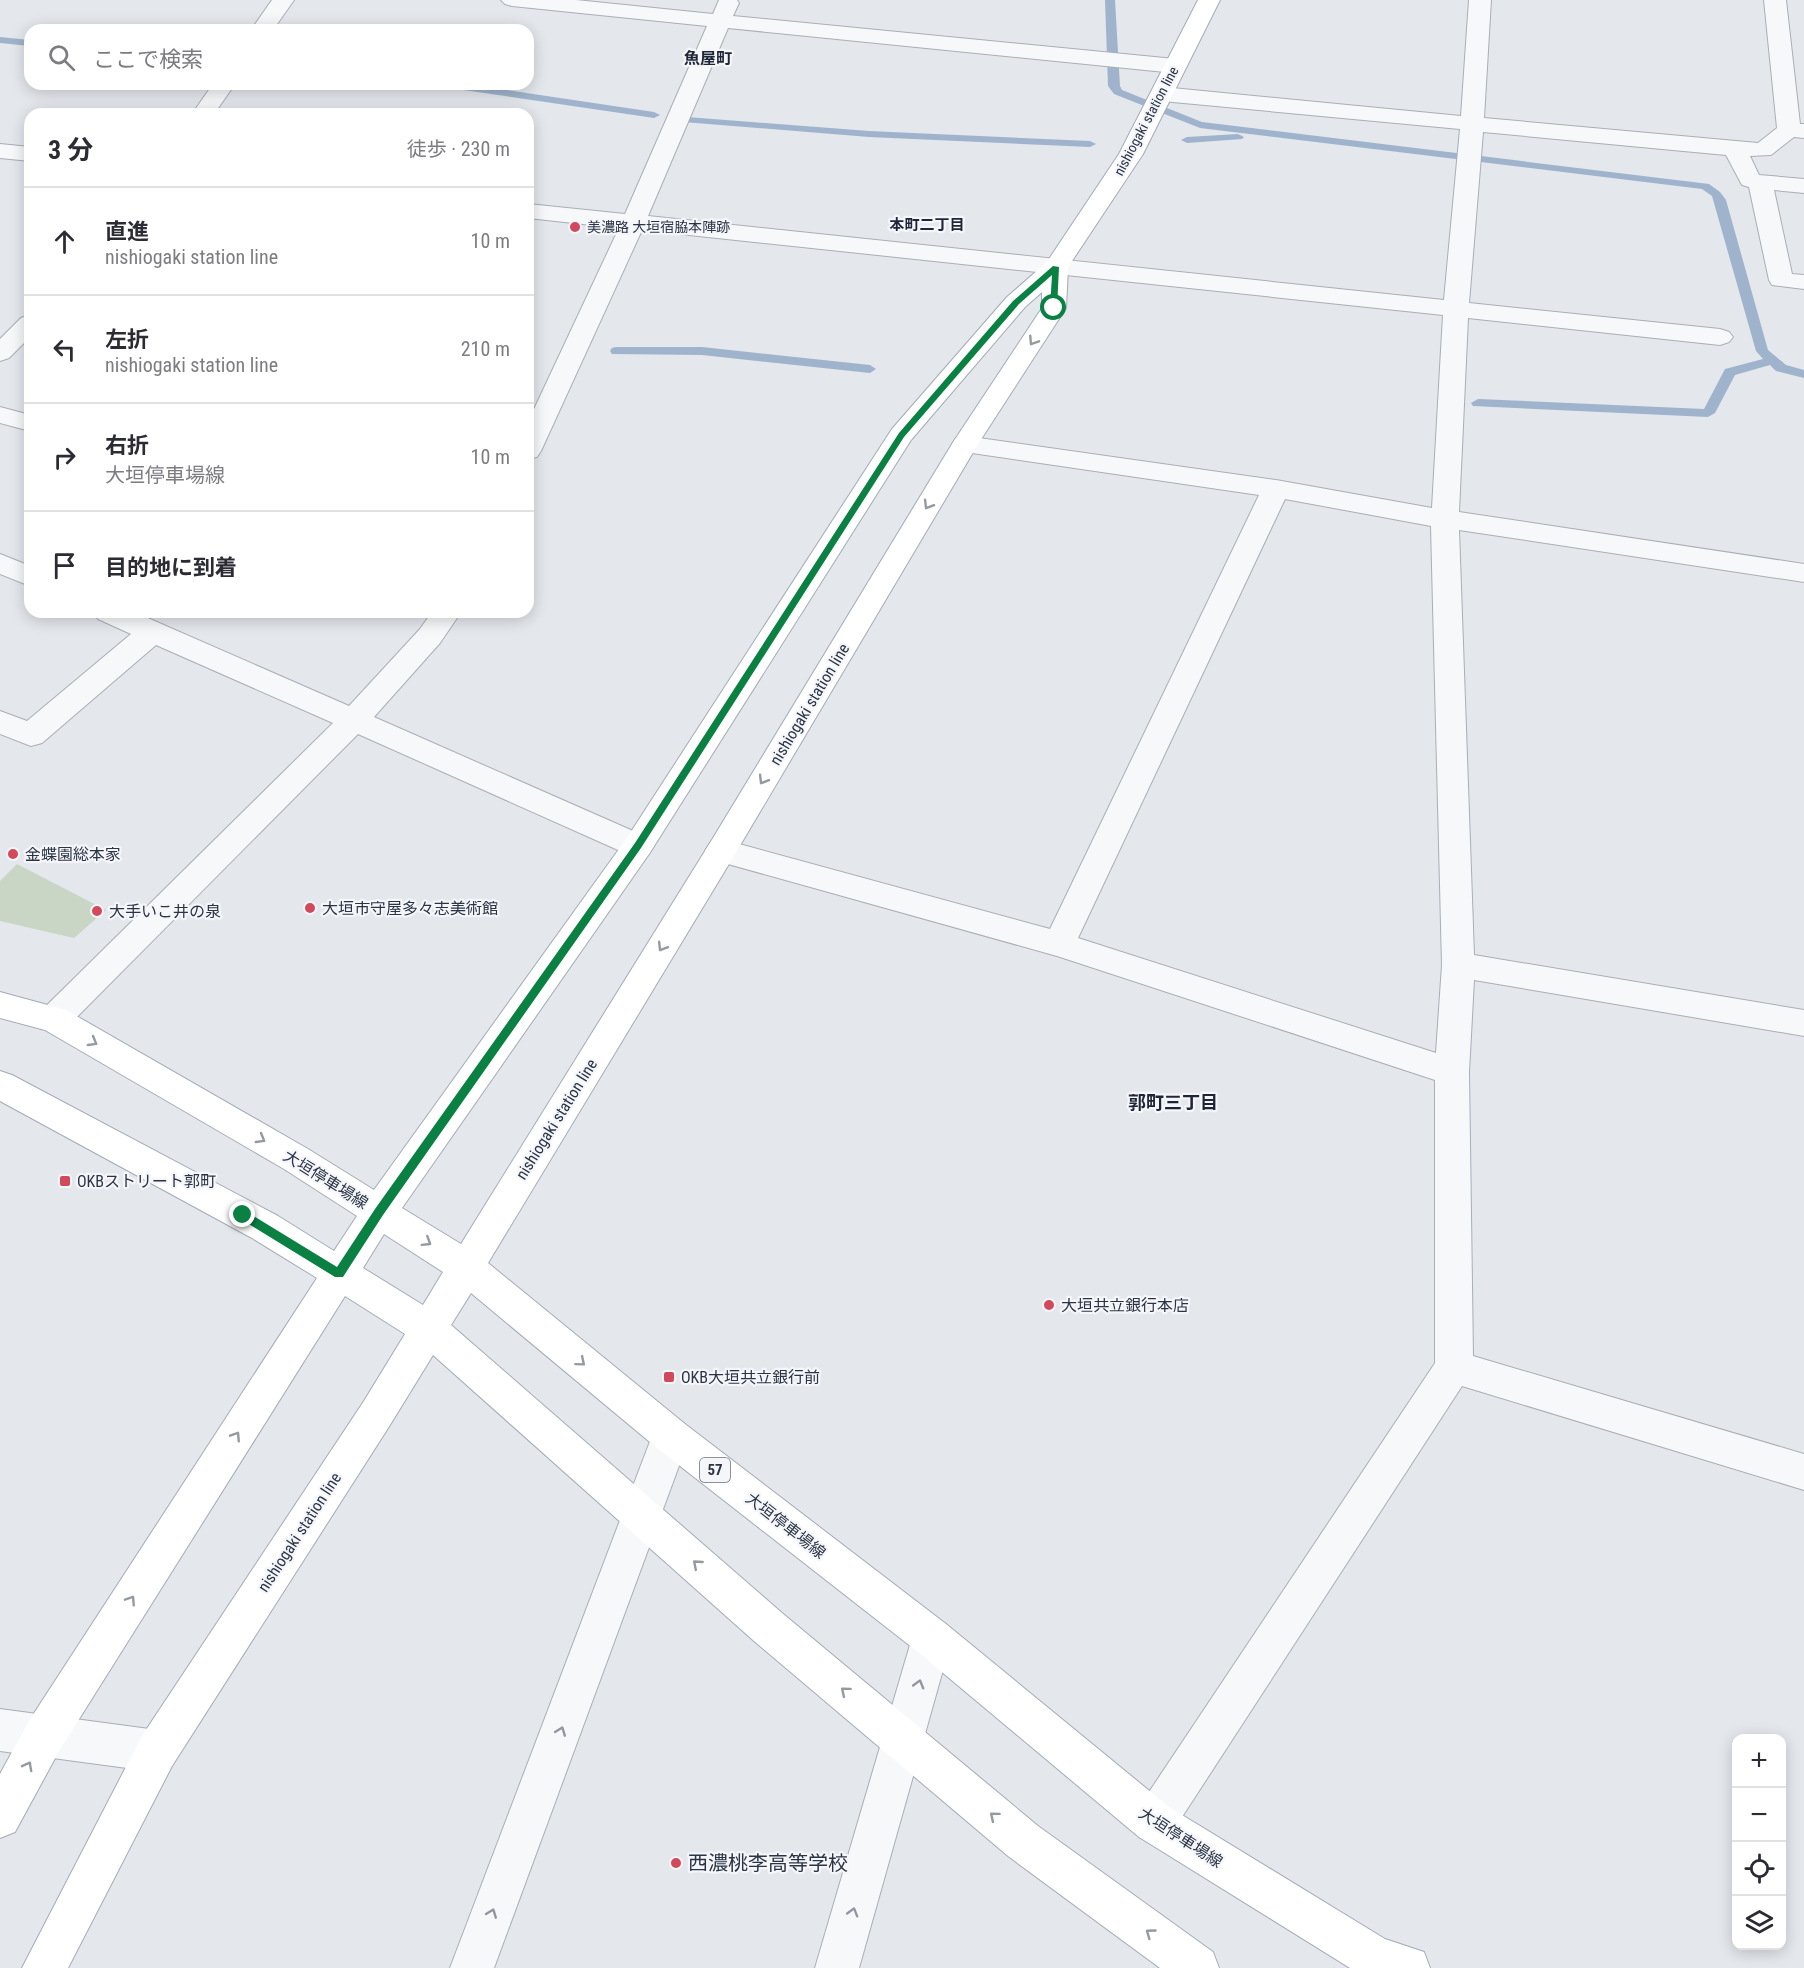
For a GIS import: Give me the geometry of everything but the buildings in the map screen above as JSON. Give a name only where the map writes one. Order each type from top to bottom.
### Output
[{"type":"main road","name":"nishiogaki station line","points":[[0,1817],[44,1736],[379,1212],[638,846],[901,435],[1016,302],[1056,267],[1131,154],[1209,0]]},
{"type":"main road","name":"nishiogaki station line","points":[[44,1968],[157,1751],[377,1413],[721,851],[965,444],[1054,308],[1056,267]]},
{"type":"main road","name":"大垣停車場線","points":[[0,1005],[54,1019],[296,1159],[466,1267],[671,1436],[932,1638],[1154,1822],[1385,1965]]},
{"type":"main road","points":[[0,1086],[250,1219],[428,1328],[768,1627],[1023,1841],[1197,1968]]},
{"type":"street","points":[[266,24],[283,0]]},
{"type":"street","points":[[512,0],[1175,66]]},
{"type":"street","points":[[534,438],[633,223],[729,0]]},
{"type":"street","points":[[1154,1822],[1454,1367],[1452,1072],[1458,965],[1445,519],[1456,309],[1480,0]]},
{"type":"street","points":[[1162,94],[1763,150],[1796,131],[1776,0]]},
{"type":"street","points":[[207,108],[220,90]]},
{"type":"street","points":[[1735,149],[1750,180],[1804,186]]},
{"type":"street","points":[[0,151],[24,153]]},
{"type":"street","points":[[1760,182],[1781,280],[1804,282]]},
{"type":"street","points":[[534,212],[1720,337]]},
{"type":"street","points":[[0,353],[24,329]]},
{"type":"street","points":[[0,415],[24,421]]},
{"type":"street","points":[[965,444],[1276,489],[1445,519],[1804,573]]},
{"type":"street","points":[[1059,944],[1276,489]]},
{"type":"street","points":[[0,563],[24,574]]},
{"type":"street","points":[[121,618],[638,846]]},
{"type":"street","points":[[54,1019],[354,720],[430,636],[443,618]]},
{"type":"street","points":[[0,722],[31,735],[152,632]]},
{"type":"street","points":[[721,851],[1059,944],[1452,1072]]},
{"type":"street","points":[[1458,965],[1804,1023]]},
{"type":"street","points":[[1454,1367],[1804,1472]]},
{"type":"street","points":[[472,1968],[671,1436]]},
{"type":"street","points":[[837,1968],[932,1638]]},
{"type":"street","points":[[0,1730],[157,1751]]},
{"type":"green space","points":[[17,864],[106,910],[74,938],[0,921],[0,881]]},
{"type":"waterway","points":[[1110,0],[1114,86],[1118,92],[1200,125],[1705,186],[1720,200],[1762,351],[1772,360]]},
{"type":"waterway","points":[[0,40],[24,42]]},
{"type":"waterway","points":[[484,90],[654,115]]},
{"type":"waterway","points":[[687,120],[869,134],[1090,144]]},
{"type":"waterway","points":[[1187,140],[1238,137]]},
{"type":"waterway","points":[[616,351],[702,351],[870,369]]},
{"type":"waterway","points":[[1478,403],[1708,413],[1730,372],[1772,360]]},
{"type":"waterway","points":[[1772,360],[1781,368],[1804,374]]},
{"type":"place","name":"美濃路 大垣宿脇本陣跡","points":[[575,227]]},
{"type":"place","name":"金蝶園総本家","points":[[13,854]]},
{"type":"place","name":"大垣市守屋多々志美術館","points":[[310,908]]},
{"type":"place","name":"大手いこ井の泉","points":[[97,911]]},
{"type":"place","name":"OKBストリート郭町","points":[[65,1181]]},
{"type":"place","name":"大垣共立銀行本店","points":[[1049,1305]]},
{"type":"place","name":"OKB大垣共立銀行前","points":[[669,1377]]},
{"type":"place","name":"西濃桃李高等学校","points":[[676,1863]]},
{"type":"district","name":"魚屋町","points":[[708,58]]},
{"type":"district","name":"本町二丁目","points":[[927,225]]},
{"type":"district","name":"郭町三丁目","points":[[1173,1103]]},
{"type":"route","points":[[243,1215],[339,1274],[379,1212],[638,846],[901,435],[1016,302],[1056,267],[1054,308]]}]
